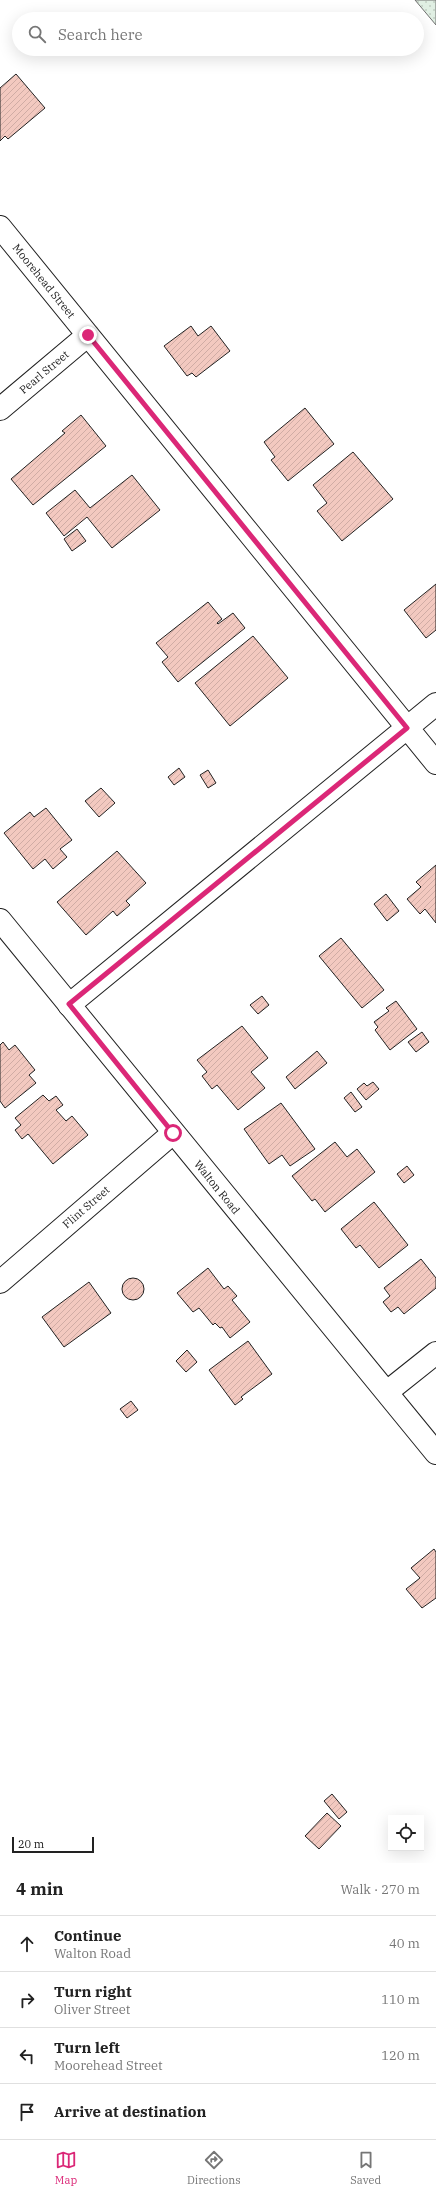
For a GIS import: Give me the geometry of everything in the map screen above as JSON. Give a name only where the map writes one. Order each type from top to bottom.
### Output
[{"type":"street","name":"Moorehead Street","points":[[0,227],[436,763]]},
{"type":"street","name":"Pearl Street","points":[[0,409],[88,335]]},
{"type":"street","points":[[69,1004],[436,704]]},
{"type":"street","name":"Walton Road","points":[[0,920],[436,1453]]},
{"type":"street","name":"Flint Street","points":[[0,1282],[173,1133]]},
{"type":"street","points":[[387,1392],[436,1353]]},
{"type":"green space","points":[[415,0],[436,0],[436,25]]},
{"type":"building","points":[[16,74],[45,108],[8,139],[5,136],[0,141],[0,88]]},
{"type":"building","points":[[191,326],[198,336],[211,326],[230,351],[196,377],[192,373],[187,376],[164,346]]},
{"type":"building","points":[[305,408],[334,444],[288,481],[271,460],[275,457],[264,442]]},
{"type":"building","points":[[81,415],[106,446],[33,505],[11,479],[65,433],[62,431]]},
{"type":"building","points":[[353,452],[393,499],[342,541],[317,511],[327,503],[313,485]]},
{"type":"building","points":[[132,475],[160,510],[112,548],[87,517],[64,536],[46,513],[75,490],[90,508]]},
{"type":"building","points":[[77,529],[86,541],[72,551],[64,539]]},
{"type":"building","points":[[436,584],[436,630],[426,638],[404,610]]},
{"type":"building","points":[[208,602],[222,619],[217,623],[218,624],[233,613],[245,628],[178,682],[162,662],[168,657],[156,643]]},
{"type":"building","points":[[253,636],[288,678],[230,726],[195,683]]},
{"type":"building","points":[[179,768],[185,777],[174,785],[168,777]]},
{"type":"building","points":[[208,770],[216,783],[208,788],[200,775]]},
{"type":"building","points":[[101,788],[115,803],[99,817],[85,801]]},
{"type":"building","points":[[46,808],[72,840],[60,849],[67,857],[53,869],[45,859],[33,869],[4,833],[30,812],[34,817]]},
{"type":"building","points":[[117,851],[146,883],[126,901],[130,905],[117,916],[113,911],[86,935],[57,902]]},
{"type":"building","points":[[436,865],[436,923],[425,909],[420,914],[407,899],[421,887],[416,882]]},
{"type":"building","points":[[386,894],[399,911],[387,921],[374,904]]},
{"type":"building","points":[[341,938],[384,990],[362,1008],[319,956]]},
{"type":"building","points":[[262,996],[269,1005],[258,1014],[250,1005]]},
{"type":"building","points":[[396,1001],[417,1029],[390,1050],[375,1030],[378,1027],[374,1022],[389,1011],[386,1008]]},
{"type":"building","points":[[242,1026],[268,1058],[251,1072],[265,1088],[238,1110],[217,1085],[212,1089],[202,1076],[207,1072],[197,1060]]},
{"type":"building","points":[[422,1032],[429,1042],[416,1052],[408,1042]]},
{"type":"building","points":[[3,1042],[9,1050],[15,1045],[35,1070],[29,1075],[36,1083],[5,1108],[0,1101],[0,1045]]},
{"type":"building","points":[[317,1051],[327,1063],[295,1089],[286,1077]]},
{"type":"building","points":[[373,1082],[379,1089],[366,1100],[357,1089],[364,1083],[367,1086]]},
{"type":"building","points":[[351,1092],[362,1107],[355,1112],[344,1098]]},
{"type":"building","points":[[43,1095],[49,1101],[56,1096],[63,1105],[56,1110],[66,1121],[72,1116],[88,1135],[53,1164],[28,1134],[22,1139],[15,1130],[21,1125],[15,1118]]},
{"type":"building","points":[[281,1103],[315,1149],[290,1166],[282,1155],[269,1164],[244,1129]]},
{"type":"building","points":[[335,1142],[347,1157],[357,1149],[375,1172],[325,1212],[315,1199],[312,1201],[292,1176]]},
{"type":"building","points":[[407,1166],[414,1175],[404,1183],[397,1174]]},
{"type":"building","points":[[374,1202],[408,1245],[379,1268],[360,1245],[356,1248],[341,1229]]},
{"type":"building","points":[[421,1259],[436,1278],[436,1288],[404,1314],[398,1307],[391,1312],[383,1302],[390,1296],[384,1288]]},
{"type":"building","points":[[208,1268],[224,1289],[228,1286],[237,1296],[232,1300],[250,1322],[230,1338],[222,1327],[220,1328],[215,1323],[213,1325],[199,1308],[193,1312],[177,1293]]},
{"type":"building","points":[[133,1278],[141,1281],[144,1289],[141,1297],[133,1300],[125,1297],[122,1289],[125,1281]]},
{"type":"building","points":[[89,1282],[111,1313],[64,1347],[42,1317]]},
{"type":"building","points":[[248,1341],[272,1374],[241,1397],[243,1399],[235,1405],[209,1370]]},
{"type":"building","points":[[187,1350],[197,1362],[186,1372],[176,1361]]},
{"type":"building","points":[[131,1401],[138,1410],[127,1418],[120,1409]]},
{"type":"building","points":[[434,1549],[436,1552],[436,1598],[422,1608],[406,1589],[420,1578],[411,1568]]},
{"type":"building","points":[[332,1794],[347,1812],[339,1819],[324,1801]]},
{"type":"building","points":[[327,1813],[341,1826],[319,1849],[305,1836]]},
{"type":"route","points":[[88,335],[407,728],[69,1004],[173,1133]]}]
